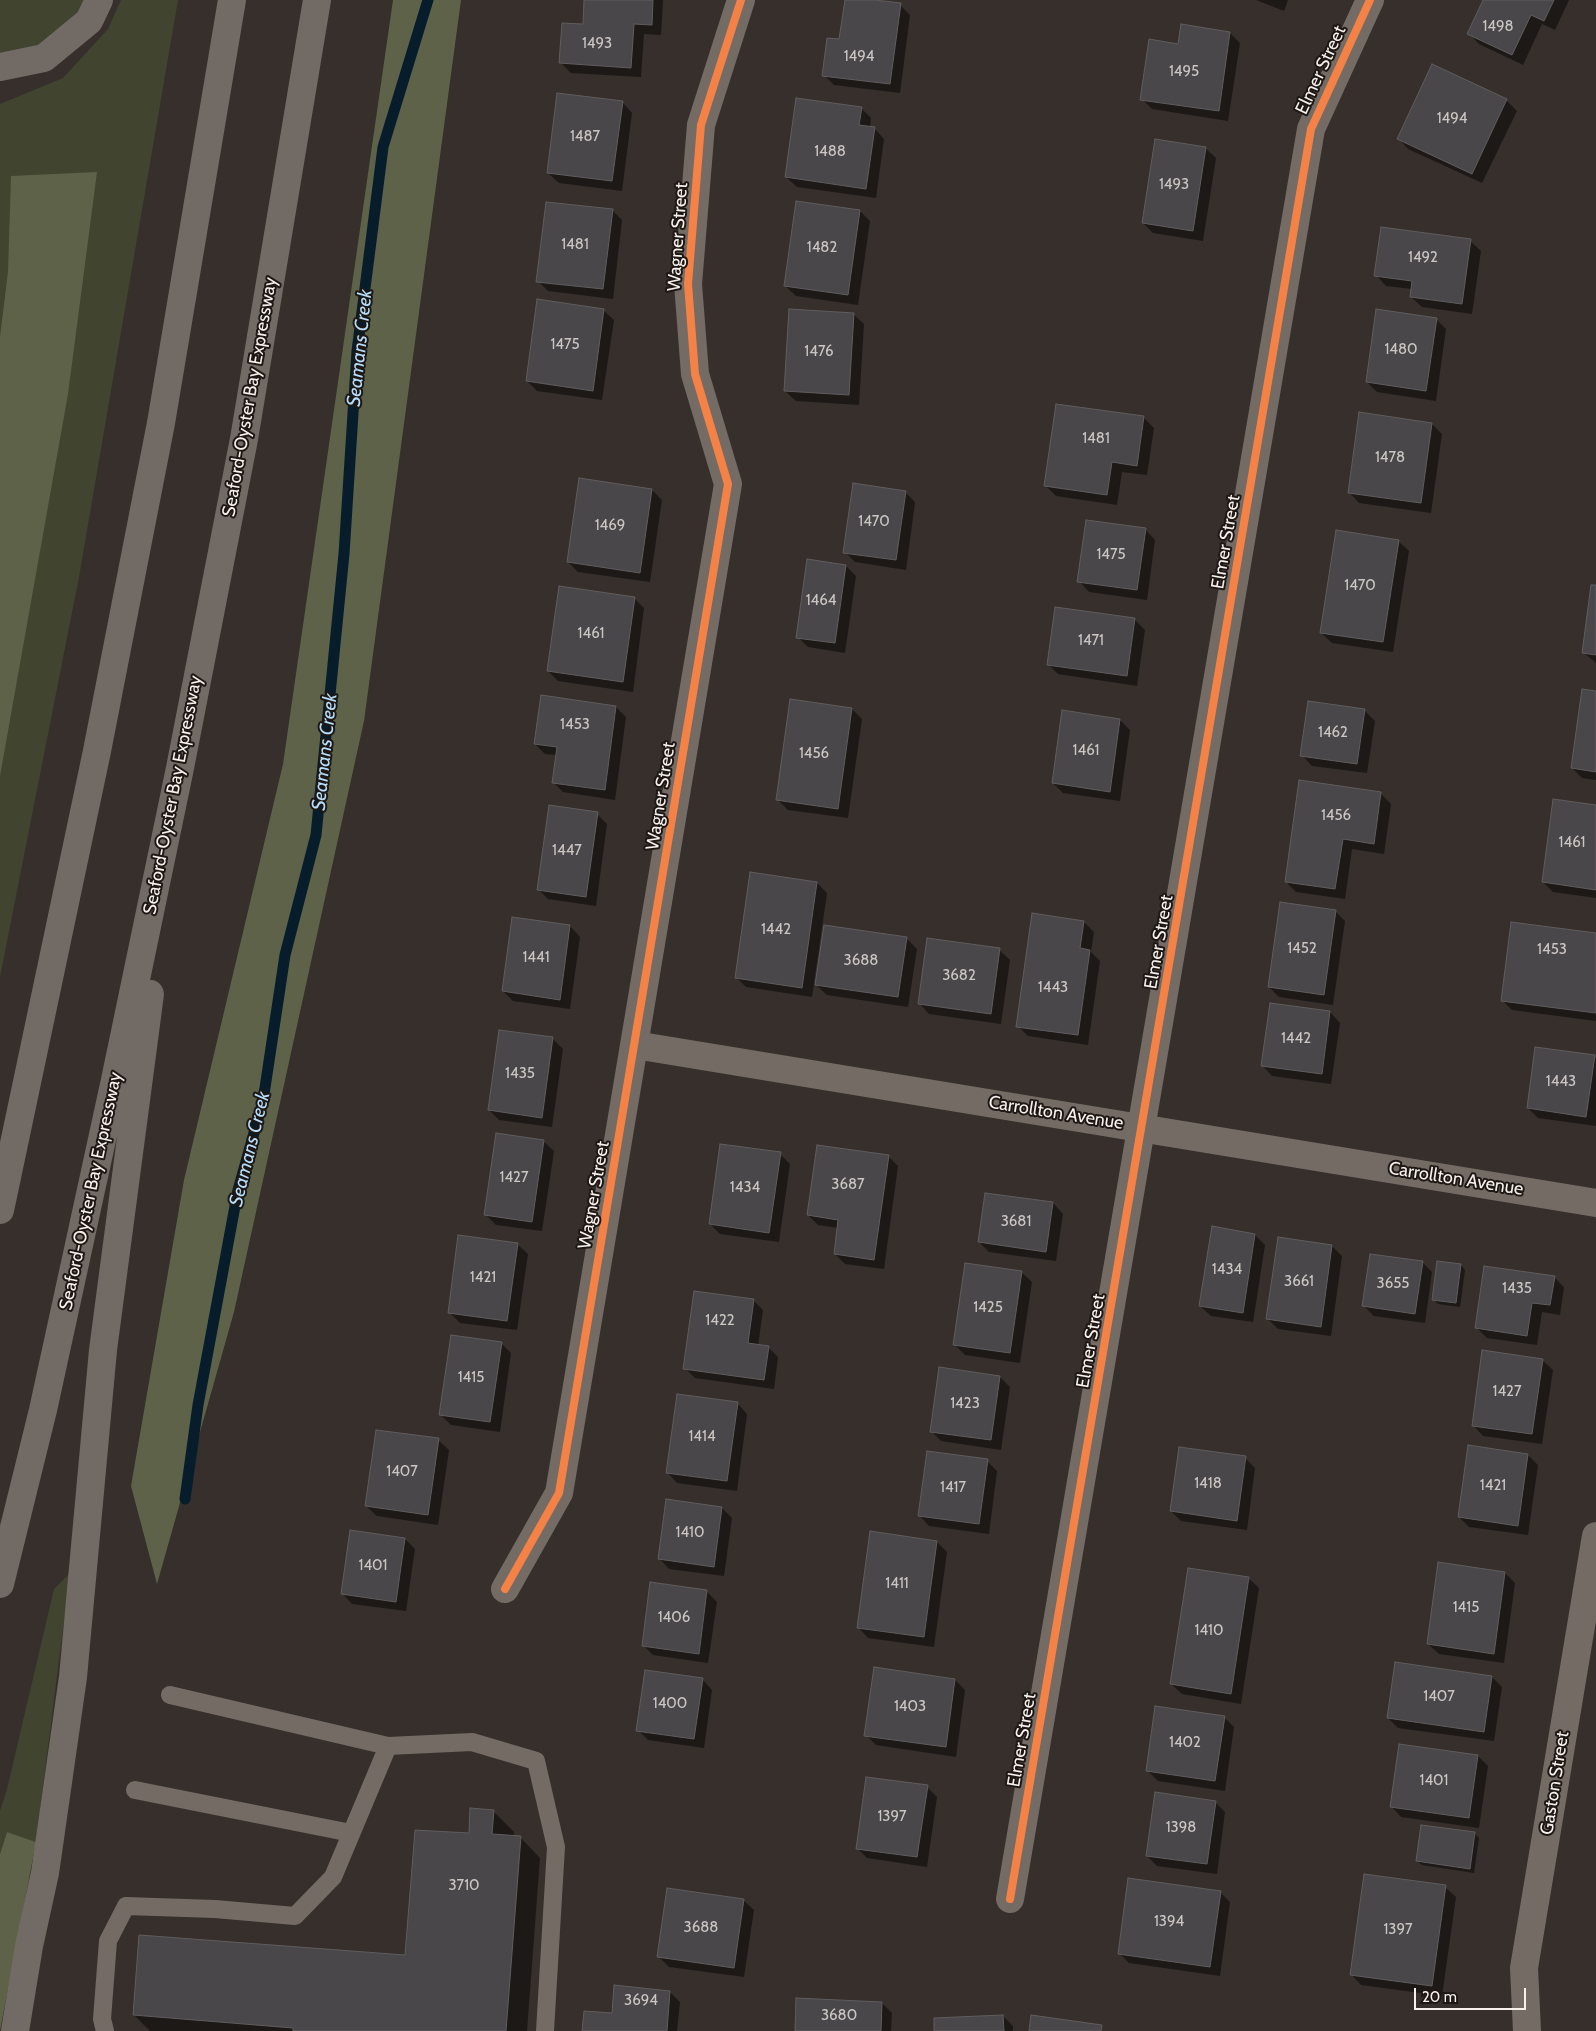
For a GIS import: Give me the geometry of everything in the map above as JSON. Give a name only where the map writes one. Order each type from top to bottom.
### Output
[{"type":"highway","points":[[0,67],[44,58],[88,20],[99,0]]},
{"type":"highway","points":[[0,1210],[97,751],[161,423],[232,0]]},
{"type":"highway","name":"Seaford-Oyster Bay Expressway","points":[[0,1584],[43,1410],[115,1080],[180,768],[244,439],[318,0]]},
{"type":"highway","points":[[15,2031],[29,1946],[45,1873],[73,1677],[102,1350],[180,768]]},
{"type":"street","name":"Wagner Street","points":[[505,1589],[559,1493],[728,484],[695,374],[688,284],[702,125],[741,0]]},
{"type":"street","name":"Elmer Street","points":[[1010,1899],[1143,1127],[1311,129],[1370,0]]},
{"type":"street","name":"Carrollton Avenue","points":[[635,1045],[1596,1202]]},
{"type":"street","name":"Gaston Street","points":[[1527,2031],[1524,1968],[1596,1536]]},
{"type":"lane","points":[[170,1695],[388,1746],[472,1742],[536,1761],[556,1848],[545,2031]]},
{"type":"lane","points":[[105,2031],[102,2018],[108,1941],[126,1906],[215,1909],[295,1916],[333,1877],[388,1746]]},
{"type":"lane","points":[[134,1790],[351,1833]]},
{"type":"green space","points":[[0,0],[88,0],[79,14],[27,55],[0,54]]},
{"type":"green space","points":[[121,0],[178,0],[79,577],[0,977],[0,104],[63,78],[108,29]]},
{"type":"green space","points":[[393,0],[461,0],[364,721],[234,1312],[157,1584],[131,1486],[184,1180],[283,764]]},
{"type":"green space","points":[[97,172],[68,394],[0,776],[0,337],[8,272],[11,176]]},
{"type":"green space","points":[[70,1573],[36,1842],[7,1832],[0,1854],[0,1811],[7,1789],[54,1589]]},
{"type":"green space","points":[[7,1832],[36,1842],[0,2031],[0,1854]]},
{"type":"building","points":[[584,0],[653,0],[652,25],[634,24],[631,68],[559,63],[562,23],[583,24]]},
{"type":"building","points":[[845,0],[875,0],[901,3],[890,84],[822,76],[827,38],[839,39]]},
{"type":"building","points":[[1483,0],[1554,0],[1544,21],[1531,15],[1512,55],[1467,34]]},
{"type":"building","points":[[1181,24],[1230,32],[1219,111],[1140,100],[1149,39],[1178,44]]},
{"type":"building","points":[[1432,64],[1507,99],[1472,174],[1397,139]]},
{"type":"building","points":[[557,93],[623,101],[612,181],[547,173]]},
{"type":"building","points":[[796,98],[862,107],[859,125],[875,127],[866,189],[785,177]]},
{"type":"building","points":[[1155,139],[1206,147],[1193,231],[1142,223]]},
{"type":"building","points":[[796,201],[860,210],[848,295],[784,286]]},
{"type":"building","points":[[546,202],[613,209],[603,289],[536,282]]},
{"type":"building","points":[[1381,227],[1471,239],[1462,304],[1410,297],[1412,281],[1374,276]]},
{"type":"building","points":[[537,299],[604,309],[593,391],[526,381]]},
{"type":"building","points":[[789,309],[854,313],[849,395],[784,391]]},
{"type":"building","points":[[1376,309],[1437,318],[1426,391],[1366,382]]},
{"type":"building","points":[[1056,404],[1144,416],[1137,466],[1112,462],[1107,495],[1044,486]]},
{"type":"building","points":[[1359,412],[1432,423],[1421,503],[1348,493]]},
{"type":"building","points":[[579,478],[652,489],[640,573],[567,562]]},
{"type":"building","points":[[853,483],[906,491],[896,560],[843,553]]},
{"type":"building","points":[[1086,520],[1146,528],[1137,590],[1077,582]]},
{"type":"building","points":[[1336,530],[1399,540],[1383,642],[1320,633]]},
{"type":"building","points":[[807,559],[846,565],[835,643],[796,638]]},
{"type":"building","points":[[1591,585],[1596,585],[1596,655],[1582,653]]},
{"type":"building","points":[[559,586],[635,597],[623,682],[547,671]]},
{"type":"building","points":[[1055,607],[1135,618],[1127,676],[1047,665]]},
{"type":"building","points":[[1582,689],[1596,691],[1596,772],[1571,768]]},
{"type":"building","points":[[541,695],[616,706],[605,790],[552,783],[557,747],[534,744]]},
{"type":"building","points":[[790,699],[852,708],[838,809],[776,800]]},
{"type":"building","points":[[1308,701],[1365,709],[1357,764],[1300,756]]},
{"type":"building","points":[[1062,710],[1120,719],[1110,792],[1052,783]]},
{"type":"building","points":[[1299,780],[1381,792],[1374,844],[1343,839],[1335,889],[1285,882]]},
{"type":"building","points":[[1553,799],[1596,805],[1596,890],[1542,882]]},
{"type":"building","points":[[549,805],[598,812],[586,897],[537,890]]},
{"type":"building","points":[[750,872],[817,882],[802,988],[735,978]]},
{"type":"building","points":[[1280,902],[1336,910],[1324,995],[1268,987]]},
{"type":"building","points":[[1032,913],[1084,921],[1080,948],[1090,950],[1078,1035],[1016,1027]]},
{"type":"building","points":[[512,917],[570,925],[560,1000],[502,991]]},
{"type":"building","points":[[1511,922],[1596,933],[1596,1013],[1501,1001]]},
{"type":"building","points":[[824,925],[907,937],[898,997],[815,985]]},
{"type":"building","points":[[927,938],[1000,948],[991,1014],[918,1004]]},
{"type":"building","points":[[1270,1003],[1330,1011],[1322,1074],[1261,1066]]},
{"type":"building","points":[[499,1030],[553,1037],[542,1118],[488,1110]]},
{"type":"building","points":[[1535,1047],[1595,1055],[1586,1117],[1527,1108]]},
{"type":"building","points":[[496,1133],[544,1140],[532,1222],[484,1215]]},
{"type":"building","points":[[720,1144],[781,1152],[769,1233],[709,1224]]},
{"type":"building","points":[[817,1145],[889,1155],[874,1260],[834,1254],[838,1220],[807,1215]]},
{"type":"building","points":[[985,1193],[1053,1202],[1046,1252],[978,1242]]},
{"type":"building","points":[[1212,1226],[1255,1234],[1243,1313],[1199,1306]]},
{"type":"building","points":[[458,1235],[518,1243],[507,1321],[448,1313]]},
{"type":"building","points":[[1278,1237],[1332,1245],[1321,1327],[1266,1319]]},
{"type":"building","points":[[1370,1254],[1423,1261],[1415,1314],[1362,1306]]},
{"type":"building","points":[[1437,1261],[1461,1264],[1456,1303],[1432,1300]]},
{"type":"building","points":[[965,1263],[1022,1271],[1010,1353],[953,1345]]},
{"type":"building","points":[[1484,1266],[1555,1276],[1550,1305],[1532,1303],[1527,1336],[1475,1328]]},
{"type":"building","points":[[694,1291],[754,1299],[748,1343],[769,1346],[764,1380],[683,1369]]},
{"type":"building","points":[[451,1335],[502,1342],[490,1422],[439,1415]]},
{"type":"building","points":[[1482,1350],[1543,1359],[1532,1434],[1472,1426]]},
{"type":"building","points":[[939,1367],[1000,1376],[991,1440],[930,1432]]},
{"type":"building","points":[[677,1394],[738,1402],[727,1481],[666,1473]]},
{"type":"building","points":[[376,1430],[439,1438],[428,1515],[365,1506]]},
{"type":"building","points":[[1468,1445],[1528,1454],[1518,1526],[1458,1517]]},
{"type":"building","points":[[1179,1447],[1246,1456],[1237,1521],[1170,1511]]},
{"type":"building","points":[[927,1451],[988,1459],[979,1524],[918,1516]]},
{"type":"building","points":[[666,1499],[722,1507],[714,1567],[658,1559]]},
{"type":"building","points":[[350,1530],[405,1538],[396,1602],[341,1594]]},
{"type":"building","points":[[870,1531],[937,1541],[924,1637],[857,1628]]},
{"type":"building","points":[[1438,1562],[1505,1572],[1494,1654],[1427,1644]]},
{"type":"building","points":[[1188,1568],[1249,1577],[1231,1694],[1170,1684]]},
{"type":"building","points":[[650,1582],[707,1590],[699,1654],[642,1646]]},
{"type":"building","points":[[1395,1662],[1492,1676],[1484,1732],[1387,1718]]},
{"type":"building","points":[[874,1667],[955,1679],[946,1747],[864,1736]]},
{"type":"building","points":[[645,1670],[703,1678],[694,1739],[636,1731]]},
{"type":"building","points":[[1155,1706],[1225,1716],[1215,1781],[1146,1771]]},
{"type":"building","points":[[1399,1744],[1478,1755],[1469,1818],[1390,1807]]},
{"type":"building","points":[[866,1777],[928,1785],[917,1857],[856,1849]]},
{"type":"building","points":[[1155,1792],[1216,1801],[1207,1864],[1146,1856]]},
{"type":"building","points":[[470,1808],[494,1810],[492,1834],[521,1836],[506,2031],[293,2031],[293,2028],[133,2015],[139,1935],[405,1955],[415,1830],[469,1833]]},
{"type":"building","points":[[1421,1825],[1475,1832],[1470,1869],[1416,1861]]},
{"type":"building","points":[[1364,1874],[1446,1885],[1432,1986],[1350,1975]]},
{"type":"building","points":[[1128,1878],[1221,1891],[1210,1967],[1118,1954]]},
{"type":"building","points":[[667,1888],[744,1899],[734,1968],[657,1957]]},
{"type":"building","points":[[614,1985],[670,1991],[667,2031],[582,2031],[584,2011],[612,2013]]},
{"type":"building","points":[[796,1998],[882,2002],[881,2031],[795,2031]]},
{"type":"building","points":[[1003,2015],[1004,2031],[934,2031],[934,2018]]},
{"type":"building","points":[[1031,2015],[1102,2025],[1101,2031],[1029,2031]]},
{"type":"waterway","name":"Seamans Creek","points":[[185,1499],[198,1405],[238,1190],[263,1101],[285,955],[316,835],[344,554],[357,351],[383,147],[428,0]]},
{"type":"cycle path","points":[[505,1589],[559,1493],[728,484],[695,374],[688,284],[701,125],[741,0]]},
{"type":"cycle path","points":[[1010,1899],[1311,129],[1370,0]]}]
